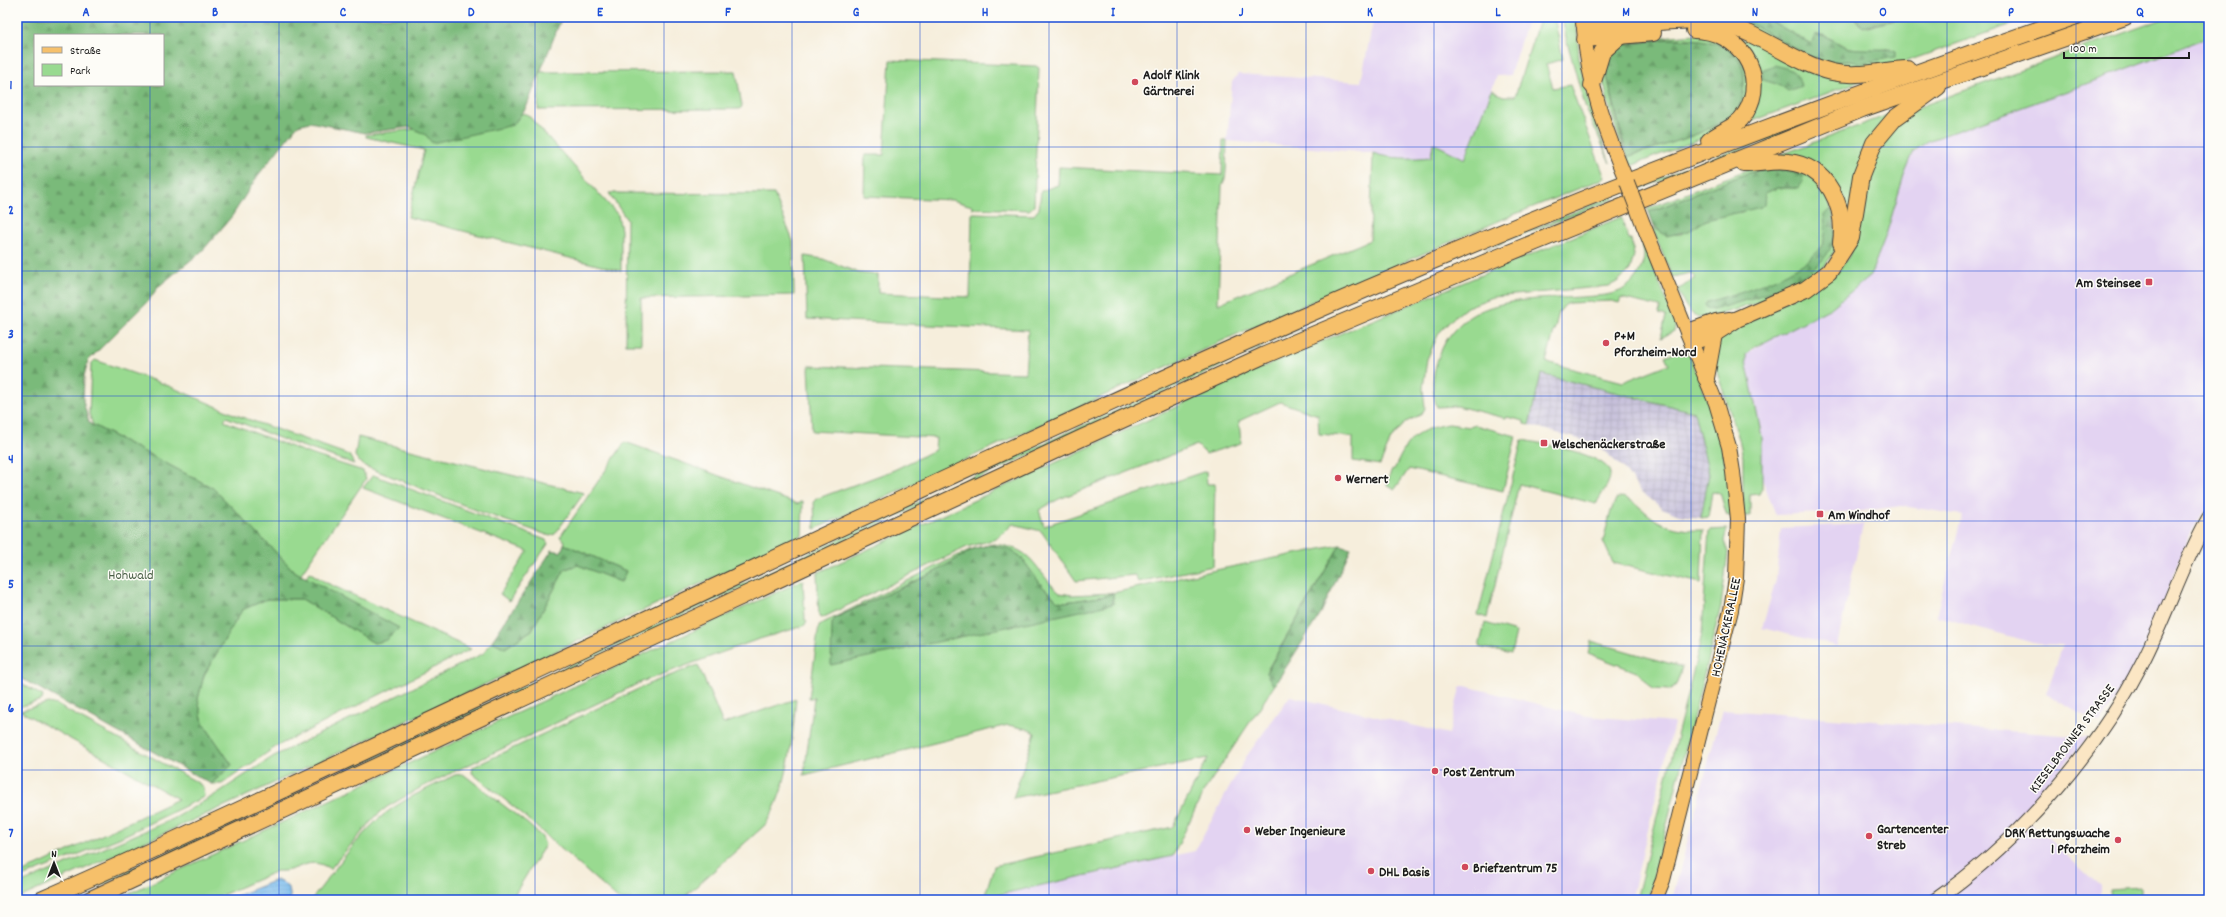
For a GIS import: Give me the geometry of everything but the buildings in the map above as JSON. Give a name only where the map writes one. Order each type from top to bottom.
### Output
[{"type":"highway","points":[[41,900],[1195,365],[1504,231],[1691,157],[1929,68],[2074,17]]},
{"type":"highway","points":[[89,900],[1208,380],[1494,258],[1733,163],[1862,109],[1952,76],[2125,17]]},
{"type":"highway","points":[[1584,27],[1689,20],[1711,22],[1739,29],[1804,63],[1833,72],[1863,74],[1896,69],[1929,68]]},
{"type":"highway","points":[[1584,27],[1620,36],[1688,30],[1710,32],[1736,44],[1747,59],[1753,79],[1752,96],[1747,110],[1732,128],[1712,138],[1691,157]]},
{"type":"highway","points":[[1592,85],[1602,52],[1620,36]]},
{"type":"highway","points":[[1690,337],[1716,322],[1737,318],[1806,289],[1824,277],[1839,258],[1851,238],[1860,176],[1874,142],[1896,118],[1952,76]]},
{"type":"highway","points":[[1733,163],[1754,164],[1788,162],[1807,168],[1820,176],[1834,193],[1842,214],[1843,231],[1839,258]]},
{"type":"highway","points":[[1690,337],[1714,334],[1737,318]]},
{"type":"highway","points":[[1706,378],[1714,334]]},
{"type":"main road","name":"HOHENÄCKERALLEE","points":[[1584,27],[1592,85],[1613,149],[1706,378],[1724,430],[1734,472],[1738,519],[1736,578],[1724,642],[1663,880],[1660,900]]},
{"type":"main road","name":"HOHENÄCKERALLEE","points":[[1655,900],[1663,880]]},
{"type":"street","name":"KIESELBRONNER STRASSE","points":[[1935,900],[1985,861],[2032,816],[2095,737],[2124,694],[2142,663],[2189,557],[2209,517]]},
{"type":"shaded area","points":[[1374,17],[1528,17],[1510,75],[1497,76],[1465,159],[1433,143],[1431,157],[1414,159],[1378,156],[1373,153],[1227,141],[1232,82],[1238,74],[1361,82]]},
{"type":"shaded area","points":[[2209,37],[2209,504],[2188,538],[2155,625],[2126,683],[2099,724],[2046,694],[2063,645],[2038,644],[1936,616],[1962,515],[1902,506],[1861,511],[1776,515],[1761,476],[1762,437],[1746,361],[1746,354],[1870,276],[1886,235],[1904,175],[1914,151],[1928,141],[2070,90]]},
{"type":"shaded area","points":[[1541,374],[1694,412],[1709,474],[1701,518],[1679,515],[1662,508],[1640,491],[1624,469],[1596,444],[1529,425]]},
{"type":"shaded area","points":[[1863,524],[1837,646],[1762,628],[1776,580],[1781,528]]},
{"type":"shaded area","points":[[1465,686],[1586,716],[1674,723],[1631,900],[984,900],[984,898],[1195,851],[1246,757],[1290,696],[1449,734],[1460,688]]},
{"type":"shaded area","points":[[1722,710],[2088,737],[2022,815],[2100,886],[2100,900],[1672,900]]},
{"type":"green space","name":"Hohwald","points":[[17,17],[562,17],[526,108],[513,125],[432,143],[426,135],[410,127],[365,133],[310,122],[298,125],[259,174],[232,216],[202,251],[158,287],[149,300],[88,361],[84,376],[83,401],[89,423],[213,488],[294,571],[399,628],[387,640],[374,643],[302,599],[267,599],[242,610],[204,675],[198,699],[203,723],[232,765],[211,784],[17,676]]},
{"type":"green space","points":[[682,17],[682,19],[562,18]]},
{"type":"green space","points":[[1540,17],[1554,17],[1563,59],[1546,64],[1553,88],[1570,85],[1605,178],[1508,217],[1235,335],[815,529],[814,501],[816,499],[894,470],[935,450],[936,438],[812,431],[809,366],[1025,373],[1028,330],[807,319],[805,256],[823,259],[859,273],[878,275],[878,293],[970,297],[972,213],[1034,215],[1039,209],[1041,191],[1058,185],[1059,167],[1222,175],[1223,141],[1227,141],[1226,171],[1222,186],[1218,304],[1370,240],[1373,153],[1402,158],[1431,157],[1433,143],[1465,159],[1492,90],[1503,96],[1515,96]]},
{"type":"green space","points":[[1562,17],[1576,17],[1579,57],[1589,104],[1610,163],[1585,106],[1567,42]]},
{"type":"green space","points":[[1711,17],[1731,17],[1755,26],[1797,50],[1824,62],[1870,61],[1892,48],[1874,51],[1849,48],[1823,35],[1815,35],[1811,44],[1764,17],[1854,17],[1860,25],[1868,27],[1906,17],[2032,17],[1902,63],[1841,69]]},
{"type":"green space","points":[[1731,17],[1764,17],[1811,44],[1815,35],[1820,35],[1849,48],[1893,50],[1896,51],[1896,57],[1861,63],[1849,61],[1824,62],[1811,57],[1755,26]]},
{"type":"green space","points":[[1854,17],[1906,17],[1863,27]]},
{"type":"green space","points":[[2101,17],[2108,17],[1863,103],[1640,189],[1638,186],[1923,78]]},
{"type":"green space","points":[[2168,17],[2209,17],[2209,37],[2070,90],[1928,141],[1914,151],[1904,175],[1886,235],[1870,276],[1831,308],[1753,348],[1746,354],[1746,361],[1762,437],[1762,488],[1759,494],[1750,495],[1750,516],[1743,516],[1743,457],[1739,439],[1714,363],[1721,335],[1836,274],[1849,256],[1861,195],[1880,140],[1916,108]]},
{"type":"green space","points":[[1702,25],[1863,80],[1742,125],[1757,86]]},
{"type":"green space","points":[[1696,34],[1718,39],[1736,50],[1744,62],[1749,80],[1747,99],[1738,115],[1732,122],[1719,131],[1631,166],[1627,157],[1697,134],[1711,128],[1733,114],[1739,107],[1743,94],[1744,80],[1741,63],[1730,51],[1714,43],[1694,39],[1672,38],[1650,40],[1616,47],[1610,52],[1612,48],[1625,40]]},
{"type":"green space","points":[[1667,39],[1707,41],[1719,44],[1730,50],[1738,58],[1743,70],[1744,85],[1741,102],[1738,109],[1732,115],[1708,129],[1681,140],[1627,157],[1606,72],[1610,52],[1623,45]]},
{"type":"green space","points":[[1610,52],[1606,72],[1624,151],[1622,152],[1609,107],[1604,74],[1606,60]]},
{"type":"green space","points":[[890,60],[1036,66],[1039,68],[1034,206],[1029,210],[972,208],[972,206],[952,200],[864,196],[865,155],[884,155]]},
{"type":"green space","points":[[1774,65],[1792,71],[1797,76],[1801,86],[1788,91],[1780,85],[1763,80],[1762,70]]},
{"type":"green space","points":[[736,71],[742,106],[740,109],[538,110],[540,72]]},
{"type":"green space","points":[[522,113],[527,114],[618,215],[621,230],[621,271],[408,217],[424,150],[366,137],[366,135],[415,129],[426,135],[512,125]]},
{"type":"green space","points":[[1893,113],[1882,125],[1850,227],[1842,203],[1780,155]]},
{"type":"green space","points":[[1789,165],[1825,186],[1838,235],[1832,256],[1820,270],[1804,282],[1786,292],[1766,300],[1711,317],[1693,314],[1686,307],[1678,289],[1695,278],[1691,273],[1672,277],[1652,227],[1666,235],[1681,234],[1706,220],[1731,213],[1743,212],[1764,197],[1765,193],[1777,188],[1798,188],[1759,169],[1649,212],[1647,209],[1749,169]]},
{"type":"green space","points":[[1771,168],[1803,175],[1802,183],[1798,188],[1777,188],[1765,193],[1764,204],[1761,207],[1706,220],[1689,231],[1666,236],[1654,226],[1649,212],[1748,173]]},
{"type":"green space","points":[[609,193],[774,194],[793,241],[794,295],[641,298],[641,344],[626,344],[627,220]]},
{"type":"green space","points":[[1613,196],[1614,199],[1484,250],[1501,242]]},
{"type":"green space","points":[[1829,210],[1833,210],[1835,234],[1828,252],[1817,265],[1802,277],[1765,294],[1713,310],[1708,309],[1705,305],[1707,302],[1735,294],[1770,281],[1787,273],[1814,255],[1822,245],[1825,238],[1824,215]]},
{"type":"green space","points":[[1621,217],[1629,239],[1631,239],[1634,255],[1630,270],[1617,282],[1609,286],[1493,297],[1467,307],[1452,319],[1439,333],[1427,359],[1423,388],[1425,408],[1422,414],[1406,422],[1391,439],[1380,465],[1353,461],[1353,437],[1319,434],[1318,415],[1280,402],[1239,421],[1241,443],[1206,454],[1197,445],[1059,499],[1039,510],[1044,526],[1206,471],[1207,484],[1215,484],[1213,566],[1138,582],[1135,575],[1076,581],[1041,531],[1013,524],[996,539],[967,547],[822,618],[819,617],[817,573],[1256,370]]},
{"type":"green space","points":[[1643,243],[1676,323],[1674,331],[1661,338],[1666,316],[1659,314],[1660,307],[1621,298],[1619,303],[1612,301],[1570,303],[1565,305],[1559,312],[1546,362],[1623,382],[1669,364],[1665,356],[1680,350],[1682,354],[1687,353],[1690,356],[1712,412],[1723,451],[1734,516],[1727,516],[1720,493],[1712,492],[1708,517],[1701,518],[1709,474],[1694,412],[1541,374],[1529,425],[1524,424],[1524,421],[1507,417],[1505,418],[1457,406],[1437,407],[1433,379],[1438,358],[1452,333],[1466,319],[1482,310],[1501,304],[1541,299],[1601,296],[1620,291],[1629,285],[1640,270],[1644,259]]},
{"type":"green space","points":[[1302,328],[215,833],[68,900],[62,900],[214,831],[1049,441],[1218,364]]},
{"type":"green space","points":[[95,360],[164,384],[239,416],[349,455],[354,464],[284,440],[226,417],[224,421],[307,453],[363,471],[366,479],[300,575],[294,571],[213,488],[93,425],[89,414],[91,364]]},
{"type":"green space","points":[[1449,424],[1470,427],[1475,425],[1516,436],[1503,491],[1409,469],[1395,489],[1387,485],[1391,471],[1394,470],[1403,451],[1414,438],[1428,429]]},
{"type":"green space","points":[[358,437],[584,493],[555,534],[550,536],[481,512],[362,465],[355,456]]},
{"type":"green space","points":[[1522,440],[1571,450],[1597,460],[1606,466],[1610,473],[1610,477],[1596,504],[1519,484],[1487,618],[1478,615]]},
{"type":"green space","points":[[625,442],[798,504],[803,501],[802,536],[231,803],[17,899],[17,885],[173,819],[213,796],[274,756],[484,653],[492,641],[505,648],[532,630],[565,569],[578,565],[621,582],[626,571],[564,544],[565,541],[560,537]]},
{"type":"green space","points":[[373,475],[546,540],[548,544],[509,601],[500,594],[528,551],[363,488]]},
{"type":"green space","points":[[1622,497],[1634,503],[1653,518],[1664,524],[1683,529],[1703,530],[1701,583],[1613,563],[1603,541],[1611,511],[1616,499]]},
{"type":"green space","points":[[1727,529],[1724,541],[1728,552],[1721,606],[1648,900],[1636,900],[1702,633],[1709,530]]},
{"type":"green space","points":[[564,544],[626,571],[621,582],[578,565],[565,569],[532,630],[505,648],[492,641],[552,550],[561,552]]},
{"type":"green space","points":[[993,544],[1006,546],[1023,553],[1035,564],[1060,593],[1072,595],[1113,593],[1106,596],[1065,602],[1058,601],[1042,586],[1020,556],[990,545],[985,546]]},
{"type":"green space","points":[[990,545],[1009,549],[1020,556],[1042,586],[1058,601],[1065,602],[1106,596],[1113,593],[1113,604],[831,665],[832,623],[835,618],[933,573],[975,548]]},
{"type":"green space","points":[[1340,545],[1266,672],[1274,686],[1204,791],[1173,856],[984,898],[994,866],[1173,827],[1208,758],[1013,798],[1035,733],[1027,729],[1008,725],[804,775],[814,698],[809,698],[819,625],[969,550],[974,549],[933,573],[835,618],[1113,604],[1113,593],[1201,573]]},
{"type":"green space","points":[[1340,545],[1351,548],[1321,613],[1274,686],[1266,673]]},
{"type":"green space","points":[[309,572],[327,583],[471,649],[277,746],[222,784],[211,784],[232,765],[203,723],[198,699],[204,675],[242,610],[267,599],[302,599],[374,643],[399,628],[306,578]]},
{"type":"green space","points":[[803,580],[805,620],[807,621],[804,626],[756,640],[644,681],[420,788],[387,807],[376,816],[330,869],[316,863],[285,871],[277,871],[211,900],[115,900]]},
{"type":"green space","points":[[1485,623],[1516,632],[1511,654],[1479,647]]},
{"type":"green space","points":[[1591,641],[1682,667],[1676,685],[1669,690],[1653,689],[1639,673],[1588,653]]},
{"type":"green space","points":[[698,665],[723,724],[796,699],[788,764],[779,796],[765,825],[681,900],[619,900],[515,808],[472,773],[473,767],[651,683]]},
{"type":"green space","points":[[17,681],[43,696],[42,700],[19,707]]},
{"type":"green space","points":[[48,703],[57,705],[195,781],[203,787],[204,797],[119,838],[17,879],[17,875],[178,799],[20,711]]},
{"type":"green space","points":[[463,774],[529,825],[542,837],[545,845],[511,900],[311,900],[358,840],[379,819],[390,810],[414,796],[455,775]]},
{"type":"green space","points":[[2141,887],[2141,900],[2110,900],[2109,889]]},
{"type":"water","points":[[276,880],[288,887],[290,892],[290,900],[226,900]]},
{"type":"place","name":"Adolf Klink Gärtnerei","points":[[1135,82]]},
{"type":"place","name":"Am Steinsee","points":[[2149,282]]},
{"type":"place","name":"P+M Pforzheim-Nord","points":[[1606,343]]},
{"type":"place","name":"Welschenäckerstraße","points":[[1544,443]]},
{"type":"place","name":"Wernert","points":[[1338,478]]},
{"type":"place","name":"Am Windhof","points":[[1820,514]]},
{"type":"place","name":"Post Zentrum","points":[[1435,771]]},
{"type":"place","name":"Weber Ingenieure","points":[[1247,830]]},
{"type":"place","name":"Gartencenter Streb","points":[[1869,836]]},
{"type":"place","name":"DRK Rettungswache 1 Pforzheim","points":[[2118,840]]},
{"type":"place","name":"Briefzentrum 75","points":[[1465,867]]},
{"type":"place","name":"DHL Basis","points":[[1371,871]]}]
